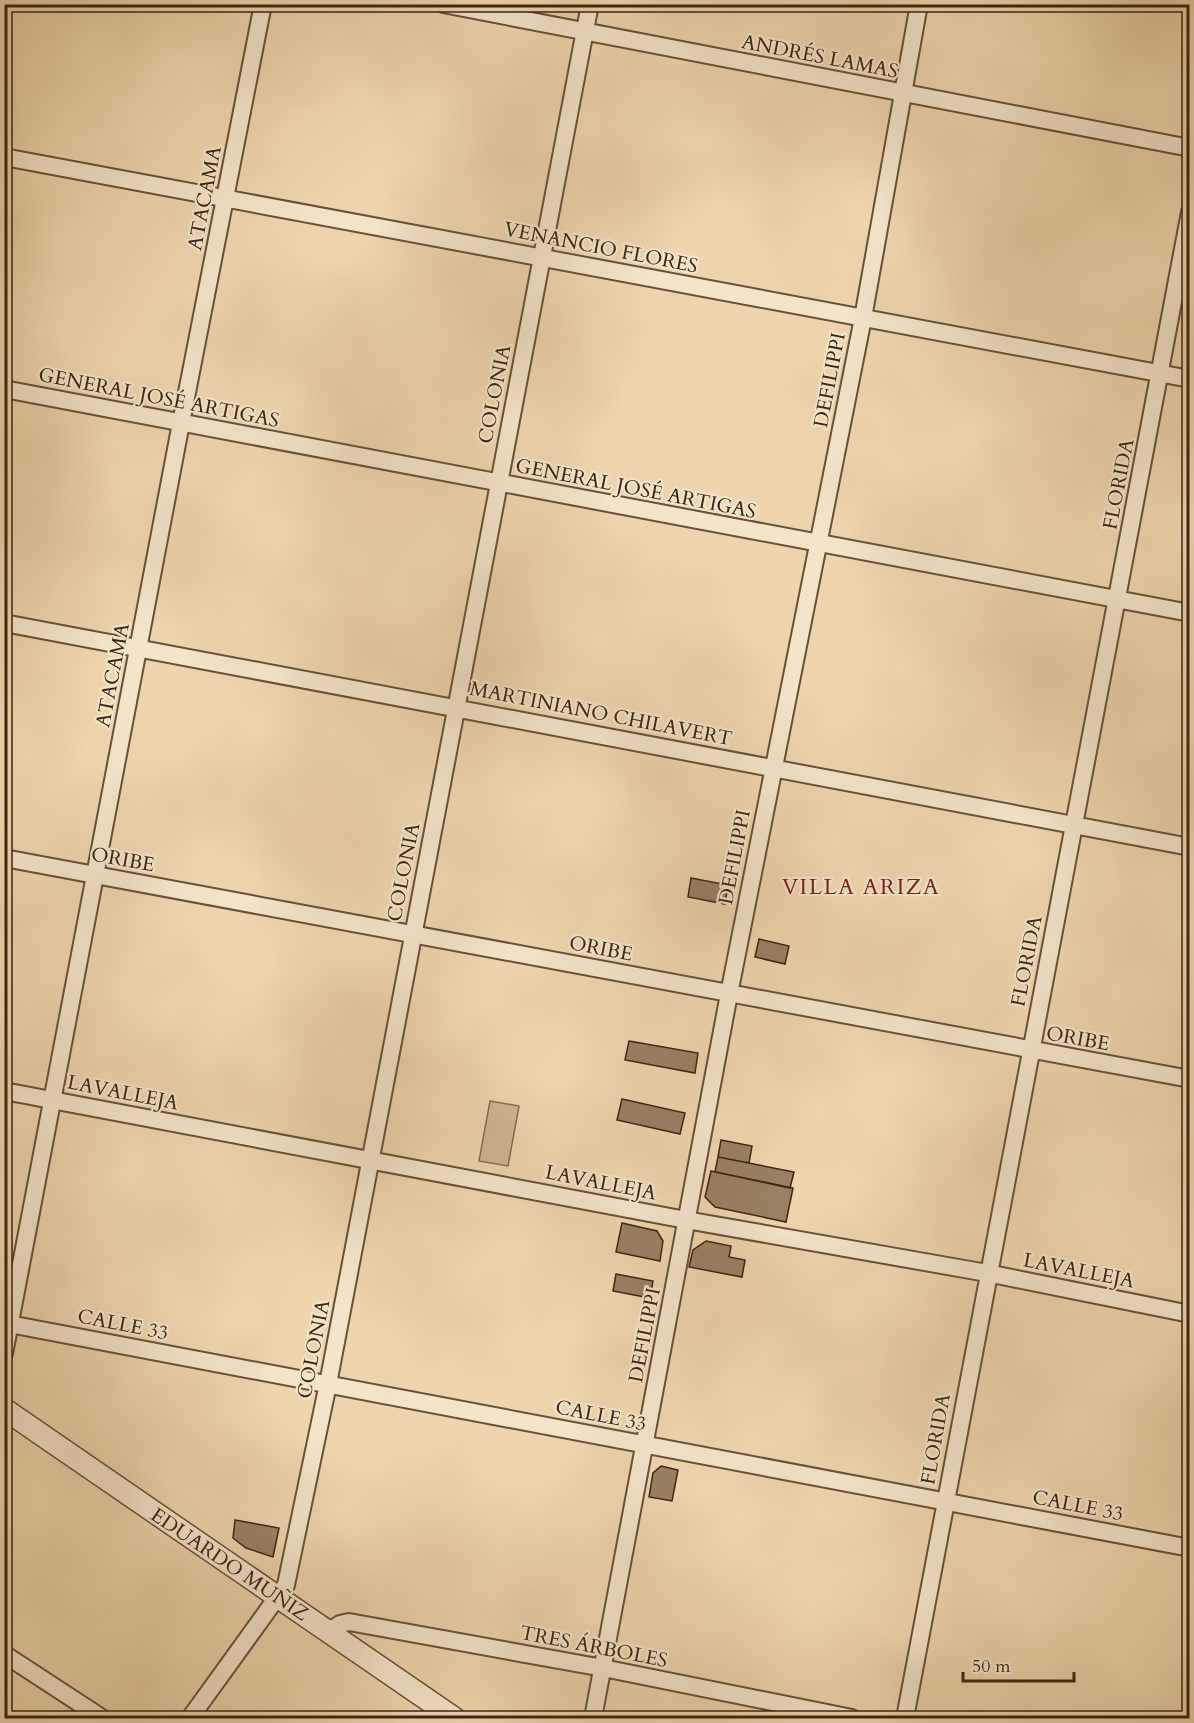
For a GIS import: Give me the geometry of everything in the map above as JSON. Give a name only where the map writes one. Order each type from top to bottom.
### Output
[{"type":"street","name":"ATACAMA","points":[[4,1354],[8,1323],[53,1100],[263,4]]},
{"type":"street","name":"ANDRÉS LAMAS","points":[[443,4],[1190,148]]},
{"type":"street","name":"COLONIA","points":[[190,1719],[260,1618],[279,1598],[286,1585],[328,1384],[590,4]]},
{"type":"street","name":"DEFILIPPI","points":[[593,1719],[729,994],[863,318],[919,4]]},
{"type":"street","name":"VENANCIO FLORES","points":[[4,157],[1190,379]]},
{"type":"street","name":"FLORIDA","points":[[905,1719],[987,1273],[1118,599],[1190,212]]},
{"type":"street","name":"GENERAL JOSÉ ARTIGAS","points":[[4,389],[818,545],[1190,613]]},
{"type":"street","name":"MARTINIANO CHILAVERT","points":[[4,623],[456,706],[1190,847]]},
{"type":"street","name":"ORIBE","points":[[4,858],[1190,1079]]},
{"type":"street","name":"LAVALLEJA","points":[[4,1091],[686,1220],[987,1273],[1190,1314]]},
{"type":"street","name":"CALLE 33","points":[[8,1323],[1190,1548]]},
{"type":"street","name":"EDUARDO MUÑIZ","points":[[4,1409],[454,1719]]},
{"type":"street","name":"TRES ÁRBOLES","points":[[328,1632],[340,1624],[349,1622],[603,1668],[852,1719]]},
{"type":"street","points":[[4,1654],[102,1719]]},
{"type":"shaded area","points":[[490,1101],[519,1106],[508,1166],[479,1161]]},
{"type":"building","points":[[691,878],[728,885],[725,904],[688,897]]},
{"type":"building","points":[[759,939],[789,946],[785,964],[755,957]]},
{"type":"building","points":[[629,1041],[698,1053],[695,1073],[625,1060]]},
{"type":"building","points":[[622,1099],[685,1113],[680,1134],[617,1120]]},
{"type":"building","points":[[721,1140],[752,1146],[749,1163],[718,1157]]},
{"type":"building","points":[[718,1157],[794,1172],[790,1188],[715,1172]]},
{"type":"building","points":[[711,1171],[793,1188],[786,1222],[715,1207],[705,1197]]},
{"type":"building","points":[[622,1223],[657,1231],[663,1241],[660,1261],[616,1252]]},
{"type":"building","points":[[706,1241],[731,1246],[729,1257],[745,1260],[742,1277],[689,1267],[693,1250]]},
{"type":"building","points":[[616,1274],[653,1281],[650,1298],[613,1291]]},
{"type":"building","points":[[661,1466],[678,1470],[672,1501],[649,1497],[653,1473]]},
{"type":"building","points":[[235,1520],[279,1528],[273,1557],[246,1548],[233,1538]]},
{"type":"district","name":"VILLA ARIZA","points":[[861,886]]}]
